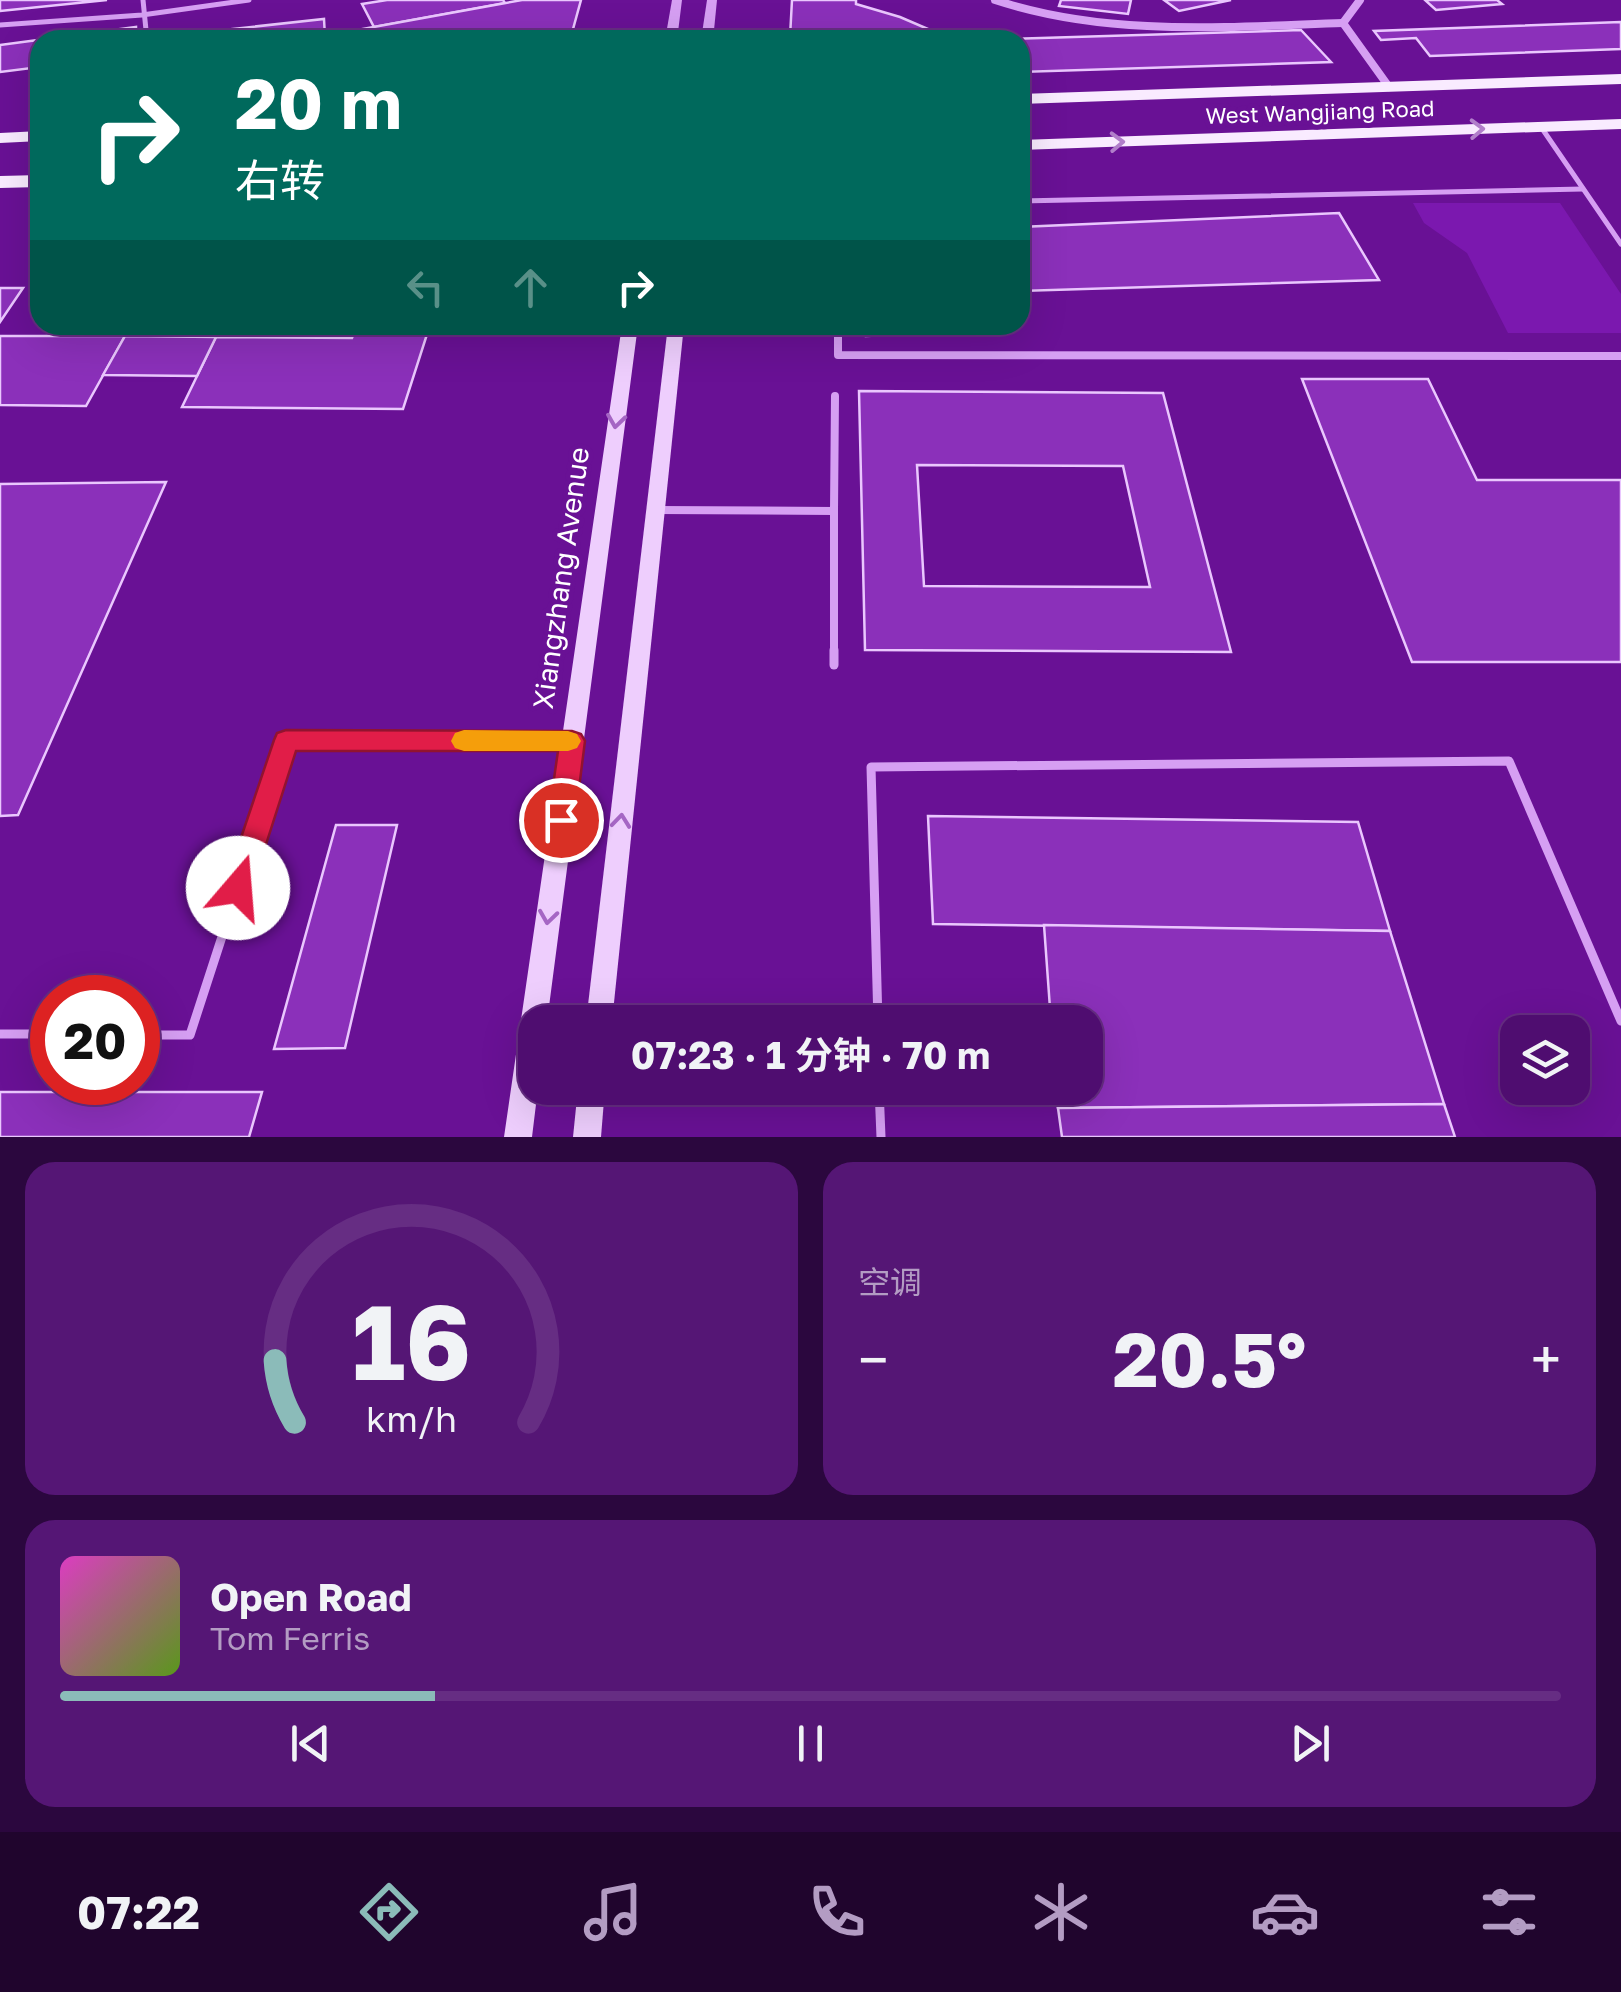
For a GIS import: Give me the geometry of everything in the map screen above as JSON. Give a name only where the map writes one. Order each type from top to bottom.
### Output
[{"type":"main road","name":"West Wangjiang Road","points":[[1030,99],[1621,80]]},
{"type":"main road","name":"West Wangjiang Road","points":[[1030,145],[1621,124]]},
{"type":"main road","points":[[0,138],[30,136]]},
{"type":"main road","points":[[0,182],[30,181]]},
{"type":"main road","name":"Xiangzhang Avenue","points":[[518,1137],[629,335]]},
{"type":"main road","points":[[601,1005],[675,335]]},
{"type":"main road","points":[[586,1137],[590,1105]]},
{"type":"street","points":[[672,30],[677,0]]},
{"type":"street","points":[[708,30],[712,0]]},
{"type":"street","points":[[994,0],[1058,21],[1131,25],[1343,23]]},
{"type":"street","points":[[1343,23],[1360,0]]},
{"type":"street","points":[[1343,23],[1388,87]]},
{"type":"lane","points":[[143,0],[145,30]]},
{"type":"lane","points":[[0,25],[142,15],[249,0]]},
{"type":"lane","points":[[1541,127],[1621,244]]},
{"type":"lane","points":[[1030,201],[1583,189]]},
{"type":"lane","points":[[838,335],[838,355],[1621,356]]},
{"type":"lane","points":[[834,666],[835,396]]},
{"type":"lane","points":[[656,510],[834,510]]},
{"type":"lane","points":[[160,1035],[190,1035],[286,740],[572,741]]},
{"type":"lane","points":[[878,1005],[871,767],[1509,762],[1621,1020]]},
{"type":"lane","points":[[0,1034],[30,1034]]},
{"type":"lane","points":[[880,1105],[881,1137]]},
{"type":"shaded area","points":[[1413,203],[1560,203],[1621,294],[1621,333],[1508,333],[1467,253],[1424,223]]},
{"type":"building","points":[[0,0],[107,0],[0,11]]},
{"type":"building","points":[[387,0],[505,3],[374,27],[362,4]]},
{"type":"building","points":[[522,0],[581,0],[573,30],[357,30]]},
{"type":"building","points":[[792,0],[856,0],[856,4],[930,30],[790,30]]},
{"type":"building","points":[[1061,0],[1131,0],[1128,14],[1059,6]]},
{"type":"building","points":[[1164,0],[1231,0],[1179,11]]},
{"type":"building","points":[[1425,0],[1497,0],[1502,4],[1436,10]]},
{"type":"building","points":[[324,19],[325,30],[223,30]]},
{"type":"building","points":[[1621,22],[1621,49],[1430,56],[1416,38],[1381,40],[1374,31]]},
{"type":"building","points":[[1301,30],[1331,62],[1030,72],[1030,38]]},
{"type":"building","points":[[30,41],[30,68],[0,72],[0,45]]},
{"type":"building","points":[[1339,213],[1379,280],[1030,291],[1030,227]]},
{"type":"building","points":[[0,288],[23,288],[0,322]]},
{"type":"building","points":[[427,335],[403,409],[182,407],[216,337]]},
{"type":"building","points":[[0,336],[125,336],[86,406],[0,405]]},
{"type":"building","points":[[125,336],[216,337],[197,376],[103,375]]},
{"type":"building","points":[[1302,379],[1428,379],[1477,480],[1621,480],[1621,662],[1412,662]]},
{"type":"building","points":[[859,391],[1163,393],[1231,652],[865,650]],"holes":[[[917,465],[1123,466],[1150,587],[924,586]]]},
{"type":"building","points":[[166,482],[18,815],[0,816],[0,484]]},
{"type":"building","points":[[928,816],[1358,822],[1390,931],[933,924]]},
{"type":"building","points":[[336,825],[397,825],[345,1048],[274,1049]]},
{"type":"building","points":[[1044,925],[1390,931],[1444,1104],[1058,1108],[1058,1105],[1103,1105],[1103,1005],[1050,1005]]},
{"type":"building","points":[[0,1092],[30,1092],[30,1105],[160,1105],[160,1092],[262,1092],[249,1137],[0,1137]]},
{"type":"building","points":[[1444,1104],[1455,1137],[1062,1137],[1058,1108]]},
{"type":"slow traffic","points":[[464,741],[568,741]]},
{"type":"route","points":[[238,888],[286,740],[572,741],[561,820]]}]
